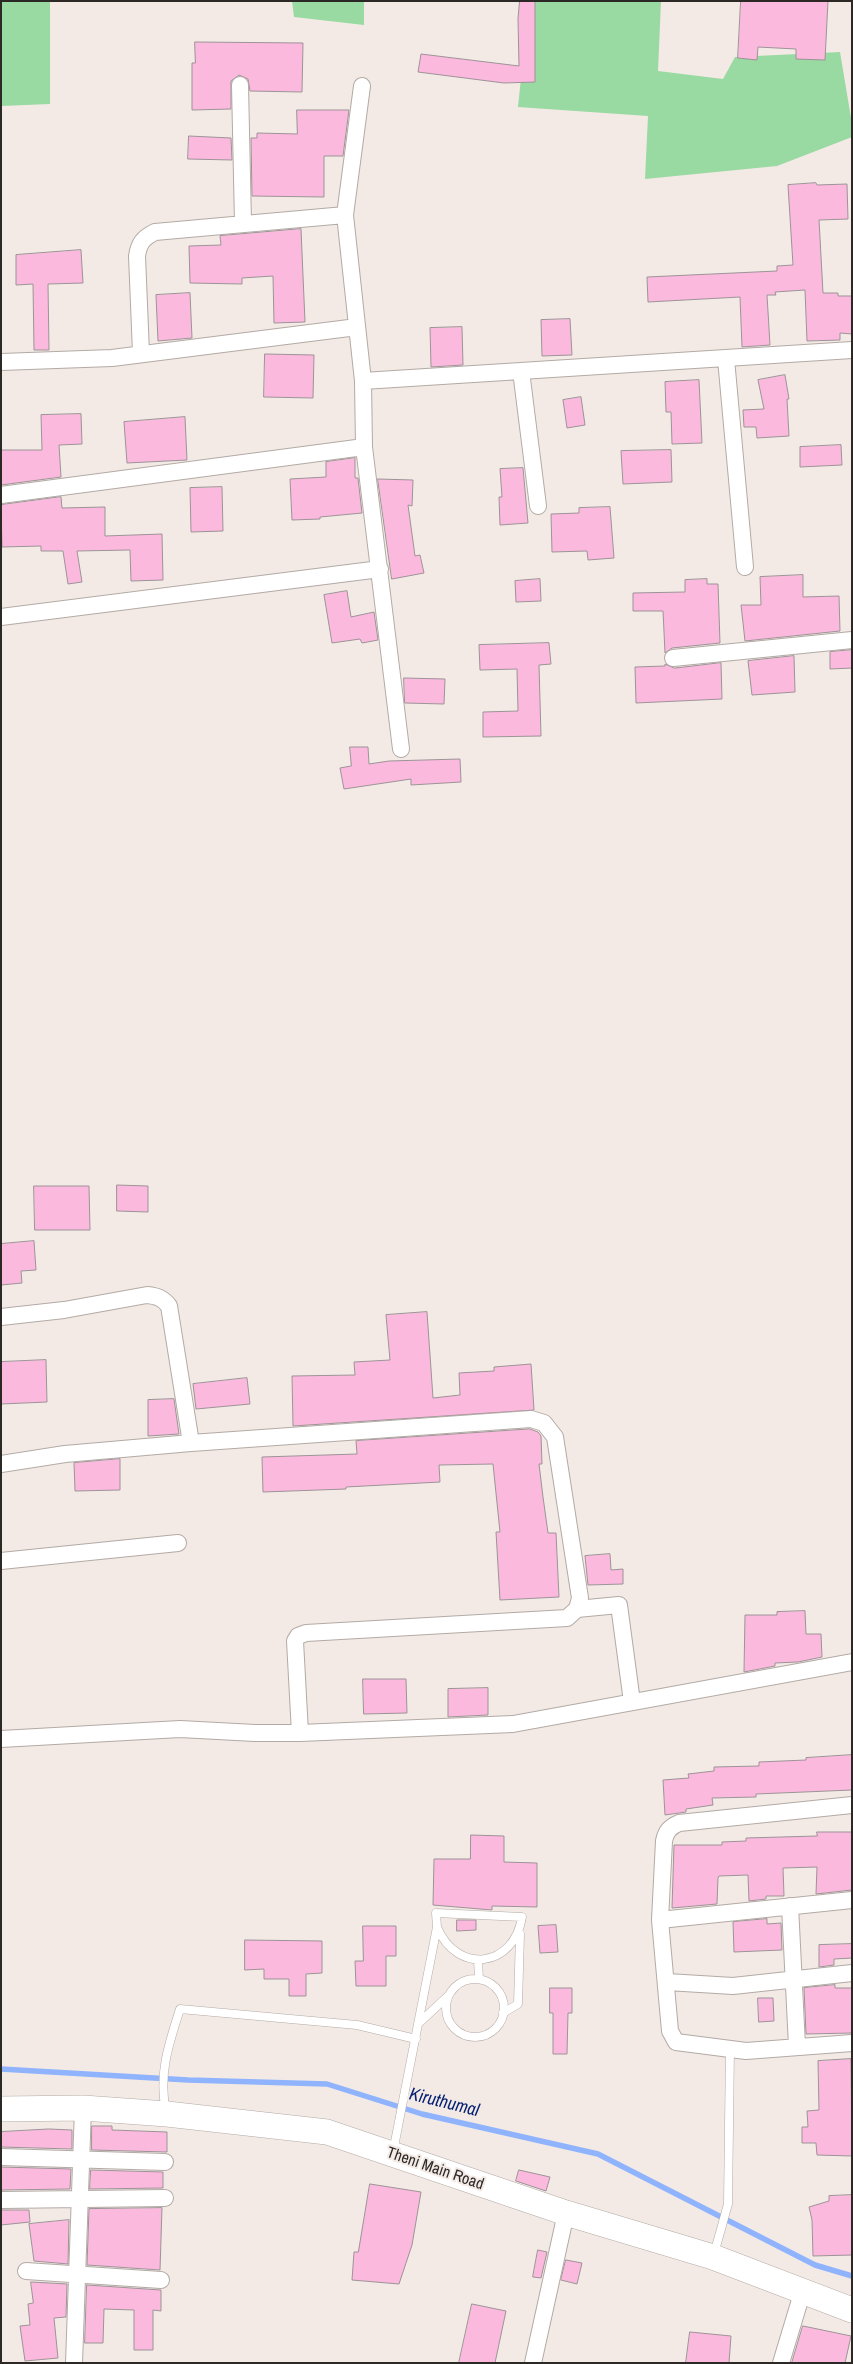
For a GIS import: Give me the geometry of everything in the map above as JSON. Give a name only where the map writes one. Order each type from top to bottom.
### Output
[{"type":"main road","name":"Theni Main Road","points":[[1,2109],[84,2108],[165,2104],[394,2144],[566,2213],[715,2249],[803,2290],[852,2310]]},
{"type":"street","points":[[240,85],[243,223]]},
{"type":"street","points":[[362,86],[345,215],[363,381],[364,447],[401,749]]},
{"type":"street","points":[[141,353],[139,245],[145,237],[155,232],[345,215]]},
{"type":"street","points":[[1,362],[112,358],[357,327]]},
{"type":"street","points":[[363,381],[852,350]]},
{"type":"street","points":[[726,359],[745,567]]},
{"type":"street","points":[[521,371],[538,506]]},
{"type":"street","points":[[1,495],[364,447]]},
{"type":"street","points":[[1,617],[380,569]]},
{"type":"street","points":[[673,658],[852,640]]},
{"type":"street","points":[[1,1317],[64,1310],[147,1295],[165,1300],[169,1306],[191,1443]]},
{"type":"street","points":[[1,1464],[65,1454],[191,1443],[531,1419],[544,1423],[555,1436],[580,1598],[578,1609]]},
{"type":"street","points":[[1,1561],[178,1543]]},
{"type":"street","points":[[300,1733],[296,1641],[298,1636],[306,1633],[567,1618],[578,1609],[619,1605],[632,1702]]},
{"type":"street","points":[[1,1739],[180,1729],[255,1734],[487,1727],[513,1724],[852,1662]]},
{"type":"street","points":[[852,1805],[680,1823],[671,1826],[666,1833],[664,1841],[660,1920],[670,2031],[676,2042],[746,2051],[852,2043]]},
{"type":"street","points":[[660,1920],[852,1900]]},
{"type":"street","points":[[790,1906],[790,1945],[795,1979],[797,2046]]},
{"type":"street","points":[[667,1982],[733,1986],[852,1974]]},
{"type":"street","points":[[74,2363],[84,2108]]},
{"type":"street","points":[[1,2157],[165,2162]]},
{"type":"street","points":[[1,2200],[165,2198]]},
{"type":"street","points":[[532,2363],[566,2213]]},
{"type":"street","points":[[26,2271],[162,2280]]},
{"type":"street","points":[[781,2363],[803,2290]]},
{"type":"lane","points":[[394,2144],[437,1927],[436,1913],[522,1916],[518,2004],[503,2013]]},
{"type":"lane","points":[[437,1927],[442,1940],[452,1950],[464,1958],[478,1960],[492,1958],[504,1952],[514,1942],[520,1930]]},
{"type":"lane","points":[[478,1960],[479,1979]]},
{"type":"lane","points":[[419,2023],[461,1983],[479,1979],[495,1987],[504,2004],[503,2013],[494,2030],[486,2035],[466,2035],[451,2024],[447,2015],[448,1996]]},
{"type":"lane","points":[[165,2104],[165,2056],[180,2009],[357,2025],[416,2039]]},
{"type":"lane","points":[[715,2249],[728,2204],[730,2048]]},
{"type":"green space","points":[[1,1],[50,1],[50,104],[1,106]]},
{"type":"green space","points":[[292,1],[364,1],[364,25],[294,17]]},
{"type":"green space","points":[[529,1],[661,1],[658,71],[723,79],[735,57],[840,52],[852,124],[852,137],[777,166],[645,179],[648,116],[518,107]]},
{"type":"building","points":[[520,1],[535,1],[535,82],[504,83],[418,72],[421,54],[519,66],[518,19]]},
{"type":"building","points":[[741,1],[828,1],[825,60],[796,59],[796,49],[758,47],[757,60],[738,58]]},
{"type":"building","points":[[195,42],[303,43],[302,92],[250,91],[248,79],[239,75],[231,81],[231,109],[192,110],[192,63],[195,63]]},
{"type":"building","points":[[297,110],[349,110],[343,156],[324,156],[324,197],[252,196],[251,138],[257,138],[257,133],[297,134]]},
{"type":"building","points":[[189,136],[231,138],[232,160],[188,159]]},
{"type":"building","points":[[816,183],[817,185],[847,184],[848,219],[819,220],[823,293],[838,293],[838,296],[852,296],[852,334],[840,333],[840,340],[807,341],[805,290],[775,292],[776,295],[767,295],[770,345],[742,347],[740,297],[648,302],[647,277],[777,271],[777,266],[793,265],[788,185]]},
{"type":"building","points":[[301,229],[305,322],[274,323],[273,276],[242,278],[242,284],[190,283],[189,246],[221,245],[220,236]]},
{"type":"building","points":[[81,250],[83,283],[48,284],[49,350],[34,350],[33,284],[16,285],[16,255]]},
{"type":"building","points":[[190,293],[192,338],[158,341],[156,295]]},
{"type":"building","points":[[570,319],[572,355],[542,356],[541,320]]},
{"type":"building","points":[[462,327],[463,365],[431,367],[430,328]]},
{"type":"building","points":[[265,354],[314,355],[313,398],[264,397]]},
{"type":"building","points":[[785,375],[789,399],[787,399],[789,436],[757,438],[756,427],[744,427],[743,410],[764,409],[758,380]]},
{"type":"building","points":[[699,380],[702,443],[672,444],[671,412],[666,412],[665,382]]},
{"type":"building","points":[[581,397],[585,425],[567,428],[563,400]]},
{"type":"building","points":[[81,414],[82,444],[59,445],[61,477],[1,485],[1,450],[42,450],[41,415]]},
{"type":"building","points":[[185,417],[187,460],[127,463],[124,422]]},
{"type":"building","points":[[841,445],[842,465],[800,467],[800,447]]},
{"type":"building","points":[[671,450],[672,482],[623,484],[621,451]]},
{"type":"building","points":[[355,458],[355,478],[358,478],[362,513],[320,517],[320,519],[292,520],[290,479],[326,477],[326,462]]},
{"type":"building","points":[[523,468],[528,523],[500,525],[499,497],[502,497],[500,469]]},
{"type":"building","points":[[378,479],[413,480],[412,506],[408,505],[415,556],[420,555],[424,573],[392,579]]},
{"type":"building","points":[[222,487],[223,531],[191,532],[190,488]]},
{"type":"building","points":[[61,497],[62,508],[105,507],[105,536],[162,534],[163,580],[131,581],[130,550],[77,551],[82,582],[68,584],[63,551],[41,551],[41,546],[2,547],[1,505]]},
{"type":"building","points":[[610,507],[614,558],[588,560],[587,551],[552,552],[551,514],[579,513],[579,508]]},
{"type":"building","points":[[803,575],[803,597],[839,596],[840,631],[745,641],[741,605],[761,605],[760,577]]},
{"type":"building","points":[[540,579],[541,601],[516,602],[515,581]]},
{"type":"building","points":[[707,579],[707,584],[718,584],[720,643],[672,648],[665,653],[663,611],[633,611],[633,593],[685,592],[685,580]]},
{"type":"building","points":[[347,591],[351,617],[374,612],[378,640],[362,643],[360,639],[332,643],[324,595]]},
{"type":"building","points":[[549,643],[551,664],[539,665],[541,736],[483,737],[483,712],[518,711],[517,669],[480,670],[479,645]]},
{"type":"building","points":[[852,650],[852,668],[830,669],[830,652]]},
{"type":"building","points":[[794,656],[795,692],[752,695],[748,661]]},
{"type":"building","points":[[721,663],[722,699],[636,703],[635,667],[665,666],[665,664],[674,668]]},
{"type":"building","points":[[404,678],[445,679],[444,704],[405,703]]},
{"type":"building","points":[[350,747],[368,747],[369,764],[389,761],[460,759],[461,782],[411,785],[411,779],[344,789],[340,768],[351,766]]},
{"type":"building","points":[[117,1185],[148,1186],[148,1212],[117,1211]]},
{"type":"building","points":[[34,1186],[89,1186],[90,1230],[35,1230]]},
{"type":"building","points":[[34,1241],[36,1270],[21,1271],[22,1283],[1,1285],[1,1244]]},
{"type":"building","points":[[427,1312],[433,1398],[460,1395],[459,1373],[494,1371],[494,1367],[531,1364],[534,1410],[293,1426],[292,1376],[355,1375],[354,1362],[390,1360],[386,1315]]},
{"type":"building","points":[[46,1360],[47,1402],[1,1404],[1,1362]]},
{"type":"building","points":[[247,1378],[250,1404],[196,1409],[193,1384]]},
{"type":"building","points":[[174,1399],[179,1434],[148,1436],[148,1400]]},
{"type":"building","points":[[530,1429],[538,1432],[541,1436],[542,1464],[539,1464],[548,1533],[556,1533],[559,1597],[500,1600],[496,1532],[500,1532],[493,1464],[439,1465],[440,1482],[346,1487],[346,1489],[263,1492],[262,1457],[357,1454],[356,1441]]},
{"type":"building","points":[[120,1459],[120,1490],[75,1491],[74,1463]]},
{"type":"building","points":[[610,1554],[611,1570],[623,1569],[623,1584],[588,1585],[585,1556]]},
{"type":"building","points":[[805,1611],[806,1634],[821,1634],[822,1657],[798,1662],[775,1663],[775,1666],[744,1672],[745,1615],[777,1615],[777,1612]]},
{"type":"building","points":[[363,1679],[406,1679],[407,1713],[364,1714]]},
{"type":"building","points":[[488,1688],[488,1715],[448,1717],[448,1689]]},
{"type":"building","points":[[852,1755],[852,1790],[756,1794],[756,1797],[712,1798],[713,1805],[686,1809],[686,1812],[665,1815],[663,1780],[689,1778],[688,1774],[714,1771],[714,1767],[759,1766],[759,1762],[806,1760],[806,1758]]},
{"type":"building","points":[[817,1832],[852,1832],[852,1890],[816,1894],[817,1867],[783,1868],[784,1896],[766,1896],[766,1899],[749,1901],[748,1875],[719,1876],[717,1904],[672,1908],[674,1845],[722,1845],[722,1842],[746,1841],[746,1838],[817,1836]]},
{"type":"building","points":[[471,1835],[504,1836],[504,1862],[537,1863],[537,1907],[492,1906],[492,1910],[433,1905],[434,1859],[470,1859]]},
{"type":"building","points":[[767,1919],[767,1924],[781,1923],[782,1950],[734,1952],[733,1922]]},
{"type":"building","points":[[457,1920],[476,1920],[476,1930],[457,1931]]},
{"type":"building","points":[[556,1925],[558,1952],[540,1953],[538,1926]]},
{"type":"building","points":[[363,1926],[396,1926],[396,1956],[386,1956],[386,1986],[356,1986],[355,1961],[363,1961]]},
{"type":"building","points":[[245,1940],[322,1941],[322,1973],[306,1974],[306,1996],[289,1996],[289,1979],[264,1979],[264,1969],[245,1970]]},
{"type":"building","points":[[852,1944],[852,1958],[834,1959],[834,1965],[819,1967],[819,1945]]},
{"type":"building","points":[[835,1985],[835,1988],[852,1988],[852,2033],[806,2034],[804,1988]]},
{"type":"building","points":[[550,1988],[572,1988],[572,2013],[568,2013],[567,2054],[553,2054],[553,2013],[550,2013]]},
{"type":"building","points":[[758,1998],[773,1998],[774,2021],[759,2022]]},
{"type":"building","points":[[851,2059],[852,2156],[817,2155],[816,2143],[802,2143],[802,2127],[808,2127],[807,2111],[819,2110],[818,2061]]},
{"type":"building","points":[[92,2126],[112,2126],[112,2130],[167,2132],[167,2152],[92,2150]]},
{"type":"building","points":[[49,2129],[72,2130],[72,2149],[1,2147],[1,2132]]},
{"type":"building","points":[[1,2167],[71,2169],[70,2189],[1,2190]]},
{"type":"building","points":[[91,2170],[163,2172],[163,2188],[90,2189]]},
{"type":"building","points":[[519,2170],[550,2177],[546,2191],[516,2181]]},
{"type":"building","points":[[370,2184],[421,2192],[412,2245],[399,2284],[352,2280],[354,2252],[358,2252]]},
{"type":"building","points":[[852,2195],[852,2255],[813,2256],[812,2220],[809,2207],[829,2201],[829,2196]]},
{"type":"building","points":[[162,2208],[160,2270],[87,2265],[89,2209]]},
{"type":"building","points":[[1,2210],[29,2210],[30,2222],[1,2225]]},
{"type":"building","points":[[69,2220],[68,2264],[34,2261],[29,2224]]},
{"type":"building","points":[[538,2250],[547,2252],[541,2278],[533,2277]]},
{"type":"building","points":[[566,2260],[582,2263],[577,2284],[561,2280]]},
{"type":"building","points":[[31,2282],[67,2284],[66,2317],[54,2318],[58,2358],[25,2361],[20,2326],[30,2325],[28,2304],[33,2303]]},
{"type":"building","points":[[87,2285],[161,2290],[161,2311],[153,2310],[153,2350],[134,2350],[134,2310],[104,2309],[103,2343],[85,2343]]},
{"type":"building","points":[[472,2304],[506,2311],[495,2363],[459,2363]]},
{"type":"building","points":[[803,2326],[851,2336],[845,2363],[792,2363]]},
{"type":"building","points":[[690,2332],[731,2336],[729,2363],[686,2363]]},
{"type":"waterway","name":"Kiruthumal","points":[[1,2069],[188,2080],[327,2084],[422,2114],[598,2154],[815,2265],[852,2276]]}]
